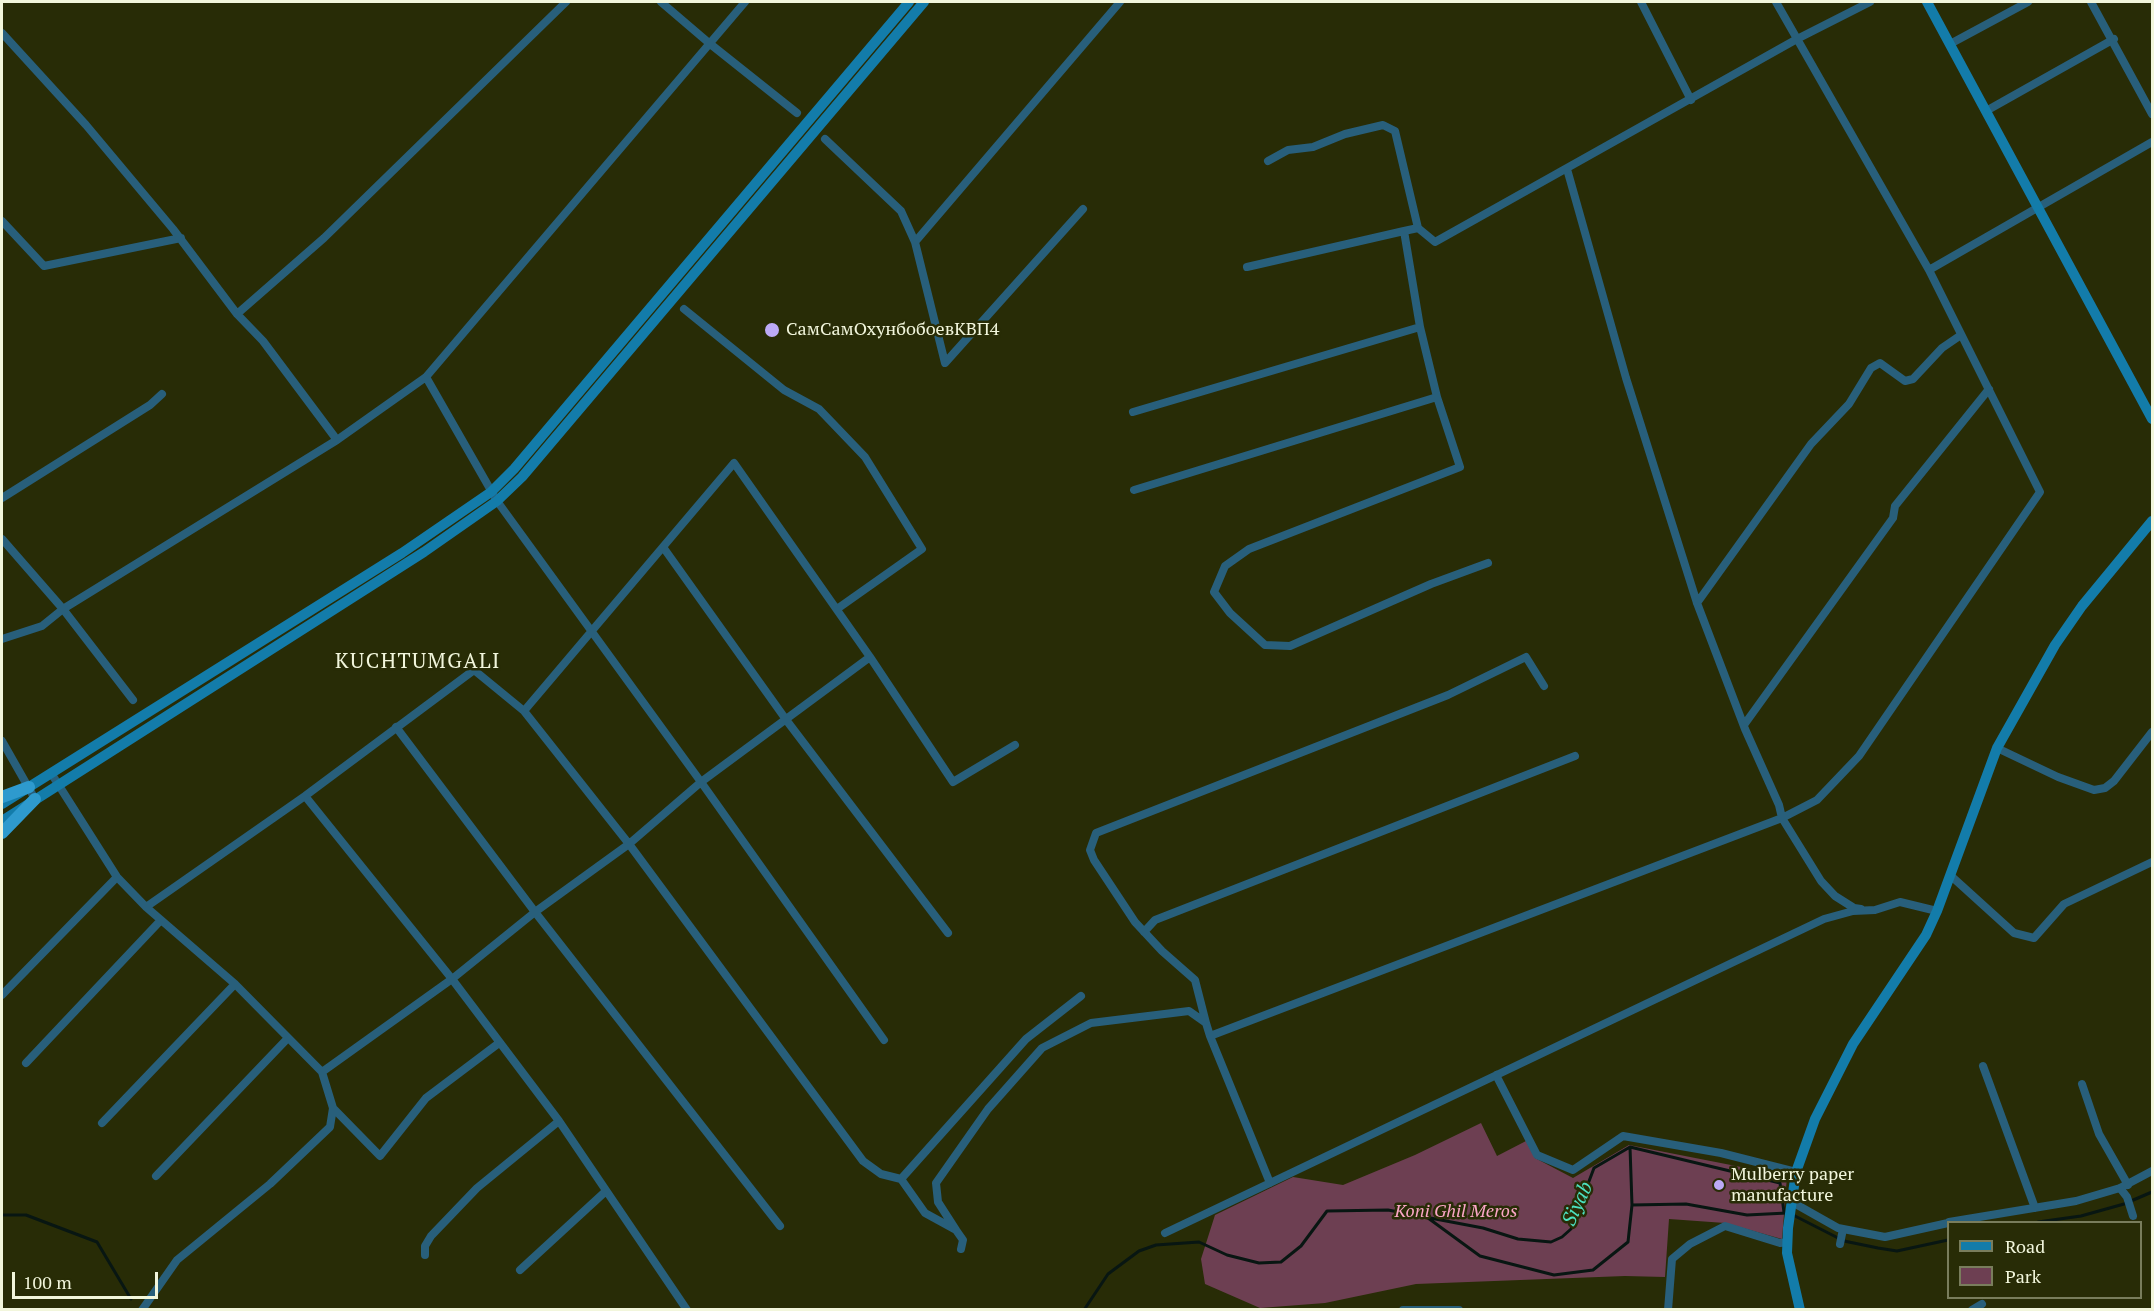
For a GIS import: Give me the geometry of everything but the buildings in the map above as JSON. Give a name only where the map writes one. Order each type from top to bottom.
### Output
[{"type":"highway","points":[[2,797],[29,787]]},
{"type":"highway","points":[[2,833],[35,799]]},
{"type":"main road","points":[[2,821],[424,552],[494,496],[909,2]]},
{"type":"main road","points":[[2,804],[522,477],[924,2]]},
{"type":"main road","points":[[1927,2],[2152,419]]},
{"type":"main road","points":[[1800,1310],[1787,1252],[1788,1228],[1796,1172],[1815,1119],[1853,1044],[1926,935],[1937,911],[1996,748],[2055,645],[2082,606],[2152,521]]},
{"type":"street","points":[[237,314],[324,238],[566,2]]},
{"type":"street","points":[[661,2],[797,113]]},
{"type":"street","points":[[2,639],[42,626],[63,609],[337,440],[426,377],[745,2]]},
{"type":"street","points":[[915,242],[1120,2]]},
{"type":"street","points":[[1641,2],[1691,100]]},
{"type":"street","points":[[1210,1036],[1782,818],[1817,800],[1859,756],[2040,492],[1929,270],[1776,2]]},
{"type":"street","points":[[1268,161],[1288,150],[1313,147],[1345,134],[1383,125],[1395,131],[1418,228],[1435,242],[1797,39],[1870,2]]},
{"type":"street","points":[[1950,44],[2028,2]]},
{"type":"street","points":[[2091,2],[2114,39],[2152,114]]},
{"type":"street","points":[[2,33],[86,125],[181,238],[237,314],[263,341],[337,440]]},
{"type":"street","points":[[1986,111],[2114,39]]},
{"type":"street","points":[[825,139],[901,211],[915,242],[945,363],[1083,209]]},
{"type":"street","points":[[1929,270],[2152,142]]},
{"type":"street","points":[[1567,169],[1626,378],[1697,603],[1744,725],[1779,805],[1782,818],[1821,880],[1835,896],[1854,908],[1875,910]]},
{"type":"street","points":[[2,221],[44,266],[181,238]]},
{"type":"street","points":[[1247,267],[1418,228]]},
{"type":"street","points":[[1404,231],[1420,327],[1437,396],[1460,467],[1249,549],[1225,566],[1214,592],[1230,613],[1265,645],[1290,646],[1431,584],[1488,563]]},
{"type":"street","points":[[684,309],[784,390],[819,409],[865,457],[922,549],[837,609]]},
{"type":"street","points":[[1133,412],[1420,327]]},
{"type":"street","points":[[1697,603],[1811,444],[1849,404],[1871,368],[1880,363],[1905,381],[1913,379],[1942,348],[1961,335]]},
{"type":"street","points":[[426,377],[494,496],[884,1040]]},
{"type":"street","points":[[1744,725],[1893,518],[1895,506],[1989,389]]},
{"type":"street","points":[[2,498],[150,405],[162,394]]},
{"type":"street","points":[[1134,490],[1437,396]]},
{"type":"street","points":[[524,711],[734,463],[870,657],[953,782],[1015,746]]},
{"type":"street","points":[[2,539],[63,609],[133,700]]},
{"type":"street","points":[[663,547],[787,721],[948,933]]},
{"type":"street","points":[[322,1072],[452,979],[535,912],[629,844],[701,782],[787,721],[870,657]]},
{"type":"street","points":[[1270,1183],[1210,1036],[1195,980],[1144,932],[1094,860],[1090,850],[1096,833],[1448,695],[1526,657],[1544,686]]},
{"type":"street","points":[[146,907],[305,796],[474,670],[524,711],[629,844],[863,1161],[881,1174],[901,1179],[925,1213],[956,1230]]},
{"type":"street","points":[[396,727],[535,912],[780,1226]]},
{"type":"street","points":[[1996,748],[2058,777],[2094,790],[2105,788],[2114,781],[2152,732]]},
{"type":"street","points":[[2,741],[35,799]]},
{"type":"street","points":[[1144,932],[1155,920],[1575,756]]},
{"type":"street","points":[[51,773],[117,877],[146,907],[235,984],[322,1072],[333,1108],[330,1127],[270,1184],[177,1260],[142,1310]]},
{"type":"street","points":[[305,796],[452,979],[559,1121],[687,1310]]},
{"type":"street","points":[[1950,875],[2014,933],[2034,938],[2064,904],[2152,862]]},
{"type":"street","points":[[2,995],[117,877]]},
{"type":"street","points":[[1165,1233],[1824,919],[1853,911],[1875,910],[1900,902],[1937,911]]},
{"type":"street","points":[[26,1063],[161,920]]},
{"type":"street","points":[[102,1124],[235,984]]},
{"type":"street","points":[[901,1179],[1026,1039],[1081,996]]},
{"type":"street","points":[[961,1249],[963,1240],[938,1203],[936,1183],[988,1109],[1042,1048],[1091,1023],[1189,1011],[1206,1023]]},
{"type":"street","points":[[156,1176],[287,1039]]},
{"type":"street","points":[[333,1108],[380,1156],[426,1098],[499,1043]]},
{"type":"street","points":[[1983,1066],[2036,1208]]},
{"type":"street","points":[[1496,1075],[1537,1155],[1573,1170],[1623,1136],[1721,1153],[1796,1172]]},
{"type":"street","points":[[2082,1084],[2099,1134],[2124,1186],[2132,1213]]},
{"type":"street","points":[[425,1255],[425,1246],[431,1236],[477,1188],[559,1121]]},
{"type":"street","points":[[1961,1221],[2076,1202],[2124,1186],[2152,1171]]},
{"type":"street","points":[[520,1270],[606,1191]]},
{"type":"street","points":[[1792,1202],[1842,1230],[1887,1237],[1947,1223]]},
{"type":"street","points":[[1668,1310],[1672,1259],[1690,1244],[1725,1226],[1780,1243],[1788,1242]]},
{"type":"street","points":[[1840,1244],[1842,1230]]},
{"type":"street","points":[[1972,1310],[1982,1304]]},
{"type":"street","points":[[1404,1310],[1460,1310]]},
{"type":"green space","name":"Koni Ghil Meros","points":[[1481,1123],[1497,1156],[1526,1141],[1535,1158],[1573,1178],[1629,1145],[1787,1176],[1782,1239],[1725,1223],[1669,1219],[1665,1277],[1625,1276],[1416,1284],[1325,1303],[1260,1308],[1205,1284],[1201,1259],[1215,1215],[1293,1177],[1343,1185],[1415,1155]]},
{"type":"waterway","points":[[1630,1147],[1780,1183],[1784,1212]]},
{"type":"waterway","name":"Siyab","points":[[1084,1310],[1108,1274],[1139,1251],[1156,1245],[1199,1242],[1227,1255],[1259,1263],[1281,1262],[1301,1246],[1327,1211],[1388,1210],[1483,1228],[1518,1239],[1551,1242],[1562,1237],[1571,1229],[1594,1168],[1630,1147],[1632,1205],[1686,1204],[1747,1215],[1787,1213]]},
{"type":"waterway","name":"Siyab","points":[[2045,1221],[2081,1216],[2124,1204],[2152,1192]]},
{"type":"waterway","points":[[1428,1218],[1480,1256],[1554,1275],[1593,1270],[1628,1242],[1632,1205]]},
{"type":"waterway","points":[[2,1215],[26,1215],[97,1242],[131,1299]]},
{"type":"waterway","name":"Siyab","points":[[1793,1215],[1844,1241],[1878,1248],[1897,1251],[1947,1240]]},
{"type":"place","name":"СамСамОхунбобоевКВП4","points":[[772,330]]},
{"type":"place","name":"Mulberry paper manufacture","points":[[1719,1185]]},
{"type":"district","name":"KUCHTUMGALI","points":[[418,662]]}]
